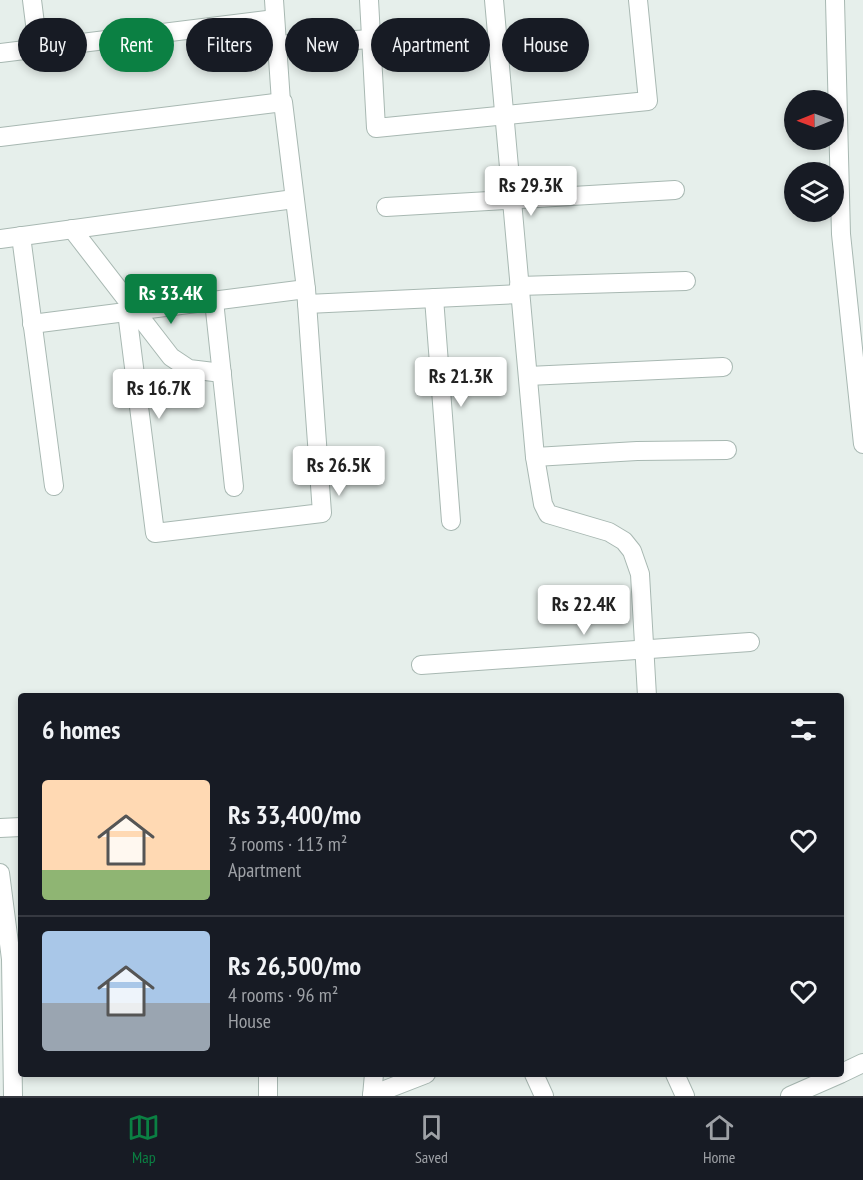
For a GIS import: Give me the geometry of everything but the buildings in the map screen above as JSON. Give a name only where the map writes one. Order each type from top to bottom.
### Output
[{"type":"street","points":[[32,0],[34,18]]},
{"type":"street","points":[[132,312],[155,533],[322,513],[306,297],[284,102],[281,102],[274,0]]},
{"type":"street","points":[[277,45],[371,39],[369,0]]},
{"type":"street","points":[[494,0],[510,201],[536,457],[548,514],[609,532],[624,540],[632,551],[640,574],[647,693]]},
{"type":"street","points":[[373,72],[376,128],[648,101],[638,0]]},
{"type":"street","points":[[835,0],[841,234],[863,444]]},
{"type":"street","points":[[87,42],[275,19]]},
{"type":"street","points":[[0,53],[18,51]]},
{"type":"street","points":[[0,137],[281,102]]},
{"type":"street","points":[[386,207],[675,190]]},
{"type":"street","points":[[0,239],[294,199]]},
{"type":"street","points":[[72,229],[132,312],[179,365],[222,373]]},
{"type":"street","points":[[21,236],[54,486]]},
{"type":"street","points":[[32,324],[214,301],[306,297],[434,298],[519,290],[686,281]]},
{"type":"street","points":[[434,298],[451,521]]},
{"type":"street","points":[[214,301],[234,487]]},
{"type":"street","points":[[528,376],[723,367]]},
{"type":"street","points":[[536,457],[637,451],[727,450]]},
{"type":"street","points":[[421,665],[750,642]]},
{"type":"street","points":[[0,828],[18,827]]},
{"type":"street","points":[[0,873],[11,959],[13,1096]]},
{"type":"street","points":[[844,1072],[863,1063]]},
{"type":"street","points":[[268,1077],[268,1096]]},
{"type":"street","points":[[374,1077],[372,1096],[419,1077]]},
{"type":"street","points":[[535,1077],[544,1096]]},
{"type":"street","points":[[676,1077],[685,1096]]},
{"type":"street","points":[[790,1096],[834,1077]]}]
